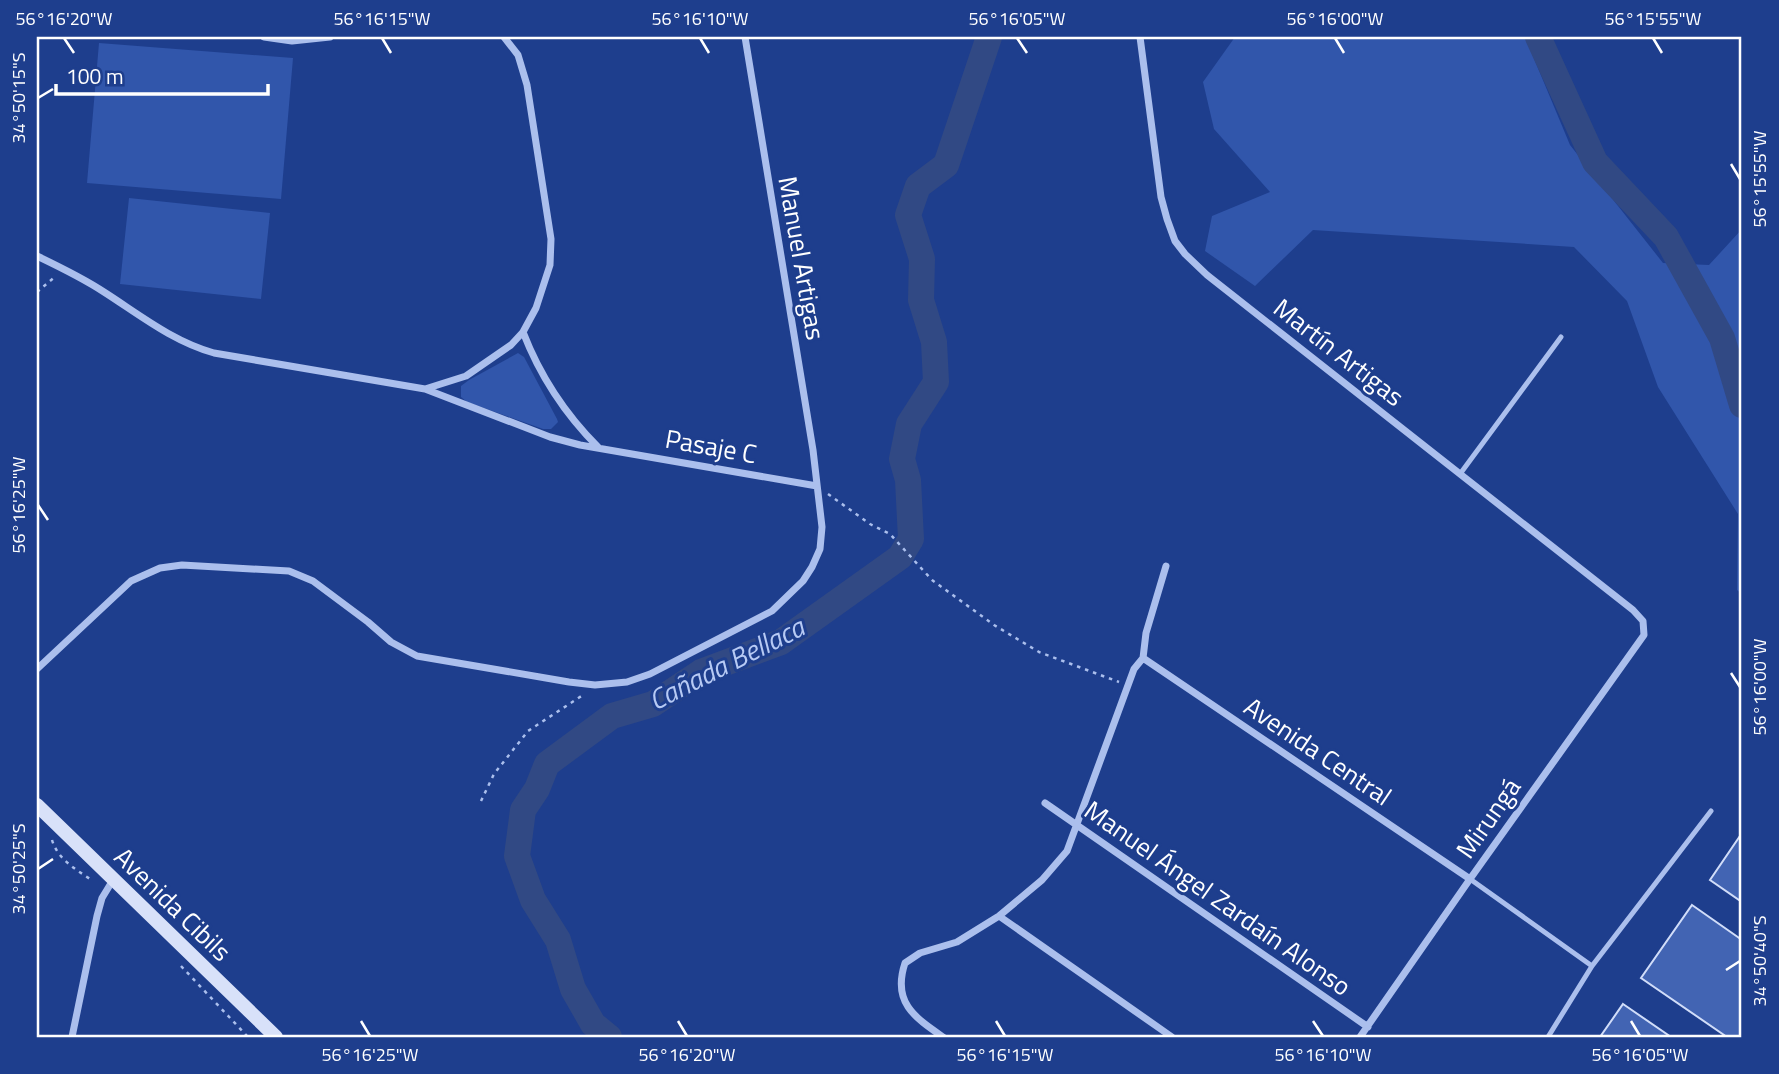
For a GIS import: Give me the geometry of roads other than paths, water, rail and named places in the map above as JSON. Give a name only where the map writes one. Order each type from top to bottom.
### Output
[{"type":"street","points":[[264,37],[292,41],[330,37]]},
{"type":"street","points":[[425,389],[447,384],[482,366],[512,345],[523,332],[536,308],[550,265],[551,239],[527,85],[518,55],[504,37]]},
{"type":"street","name":"Manuel Artigas","points":[[37,669],[131,581],[160,568],[182,565],[289,571],[313,581],[391,642],[417,656],[595,685],[627,682],[650,674],[772,611],[803,581],[820,549],[821,500],[745,37]]},
{"type":"street","name":"Martín Artigas","points":[[1140,37],[1161,197],[1175,241],[1185,254],[1217,283],[1633,610],[1643,621]]},
{"type":"street","name":"Pasaje C","points":[[37,256],[66,270],[192,347],[425,389],[550,437],[598,448],[817,486]]},
{"type":"street","points":[[523,332],[530,351],[557,399],[598,448]]},
{"type":"street","points":[[943,1037],[916,1019],[906,1006],[901,986],[905,963],[920,953],[957,942],[999,916],[1042,880],[1067,851],[1134,669],[1143,658],[1146,633],[1166,566]]},
{"type":"street","name":"Mirungá","points":[[1360,1037],[1644,635],[1643,621]]},
{"type":"street","name":"Avenida Central","points":[[1143,658],[1470,879]]},
{"type":"street","name":"Manuel Ángel Zardaín Alonso","points":[[1045,803],[1368,1027]]},
{"type":"street","name":"Avenida Cibils","points":[[37,805],[110,886],[276,1037]]},
{"type":"street","points":[[72,1037],[97,916],[110,886]]},
{"type":"street","points":[[999,916],[1172,1037]]},
{"type":"lane","points":[[1460,474],[1561,337]]},
{"type":"lane","points":[[1548,1037],[1592,967],[1711,811]]},
{"type":"lane","points":[[1470,879],[1592,967]]},
{"type":"waterway","name":"Cañada Bellaca","points":[[609,1037],[593,1024],[573,989],[558,940],[533,900],[517,856],[523,810],[537,789],[547,764],[612,716],[653,704],[701,672],[781,642],[900,557],[911,539],[908,480],[902,459],[909,424],[936,382],[934,342],[921,300],[922,259],[908,215],[918,186],[946,165],[989,37]]},
{"type":"waterway","points":[[1538,37],[1595,162],[1666,237],[1722,338],[1742,405]]}]
